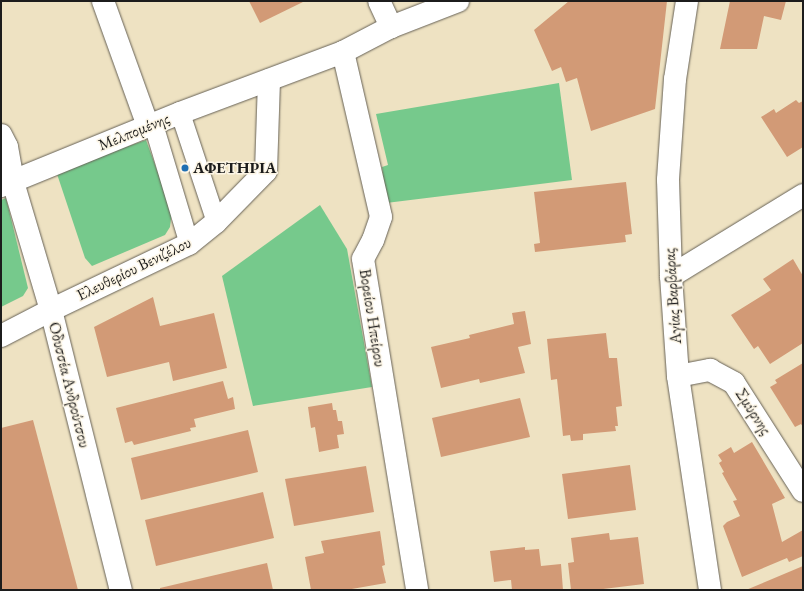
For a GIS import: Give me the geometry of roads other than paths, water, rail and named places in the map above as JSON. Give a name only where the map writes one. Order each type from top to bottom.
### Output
[{"type":"street","points":[[379,1],[391,27]]},
{"type":"street","points":[[269,80],[343,52],[391,27],[458,1]]},
{"type":"street","name":"Αγίας Βαρβάρας","points":[[686,1],[675,79],[668,180],[671,276],[678,376],[710,590]]},
{"type":"street","points":[[107,11],[151,125]]},
{"type":"street","name":"Βορείου Ηπείρου","points":[[343,52],[380,217],[373,240],[363,259],[417,590]]},
{"type":"street","name":"Μελπομένης","points":[[7,184],[180,113],[269,80]]},
{"type":"street","name":"Ελευθερίου Βενιζέλου","points":[[1,336],[51,310],[189,244],[216,222],[266,171],[269,80]]},
{"type":"street","name":"Οδυσσέα Ανδρούτσου","points":[[1,135],[7,147],[7,184],[51,310],[121,590]]},
{"type":"street","points":[[671,276],[803,195]]},
{"type":"street","name":"Σμύρνης","points":[[678,376],[710,370],[734,383],[803,491]]},
{"type":"lane","points":[[180,113],[216,222]]},
{"type":"lane","points":[[151,125],[189,244]]},
{"type":"place","name":"ΑΦΕΤΗΡΙΑ","points":[[185,168]]}]
